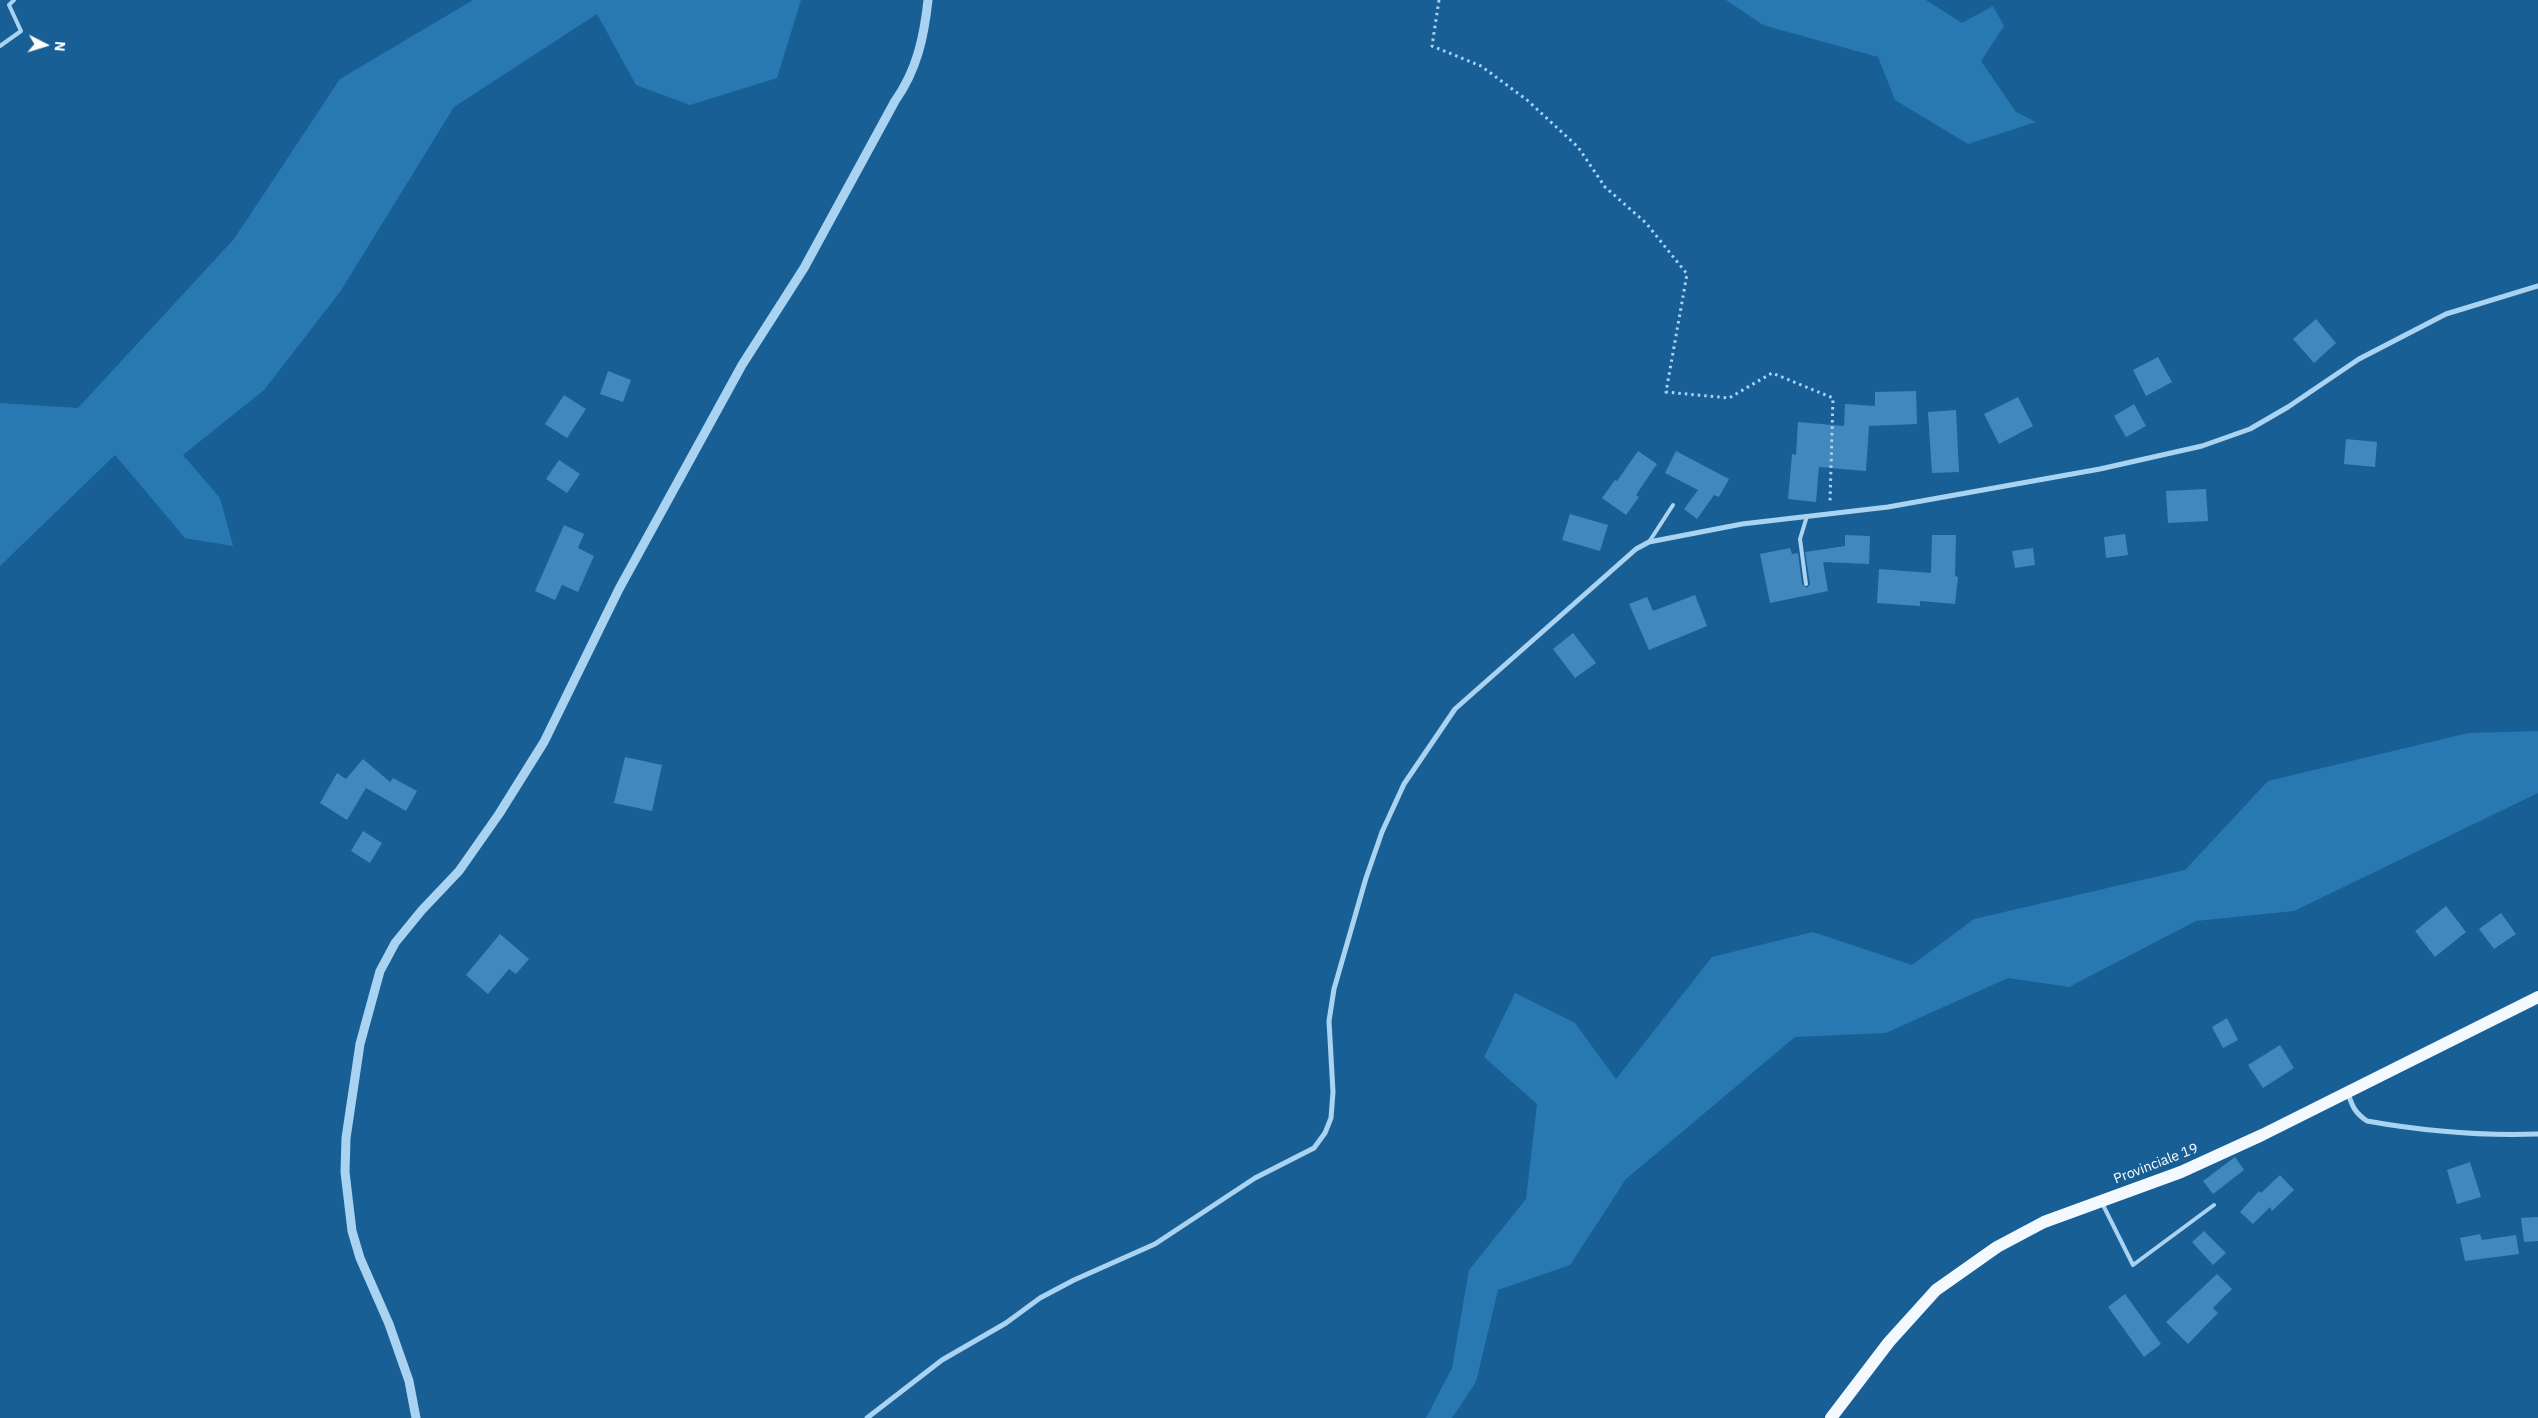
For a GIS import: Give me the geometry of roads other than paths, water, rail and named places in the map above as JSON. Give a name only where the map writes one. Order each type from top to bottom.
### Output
[{"type":"main road","name":"Provinciale 19","points":[[1831,1418],[1889,1342],[1936,1290],[1997,1247],[2044,1222],[2181,1172],[2348,1093],[2538,997]]},
{"type":"street","points":[[416,1418],[409,1380],[389,1324],[360,1258],[352,1231],[345,1172],[347,1130],[360,1044],[380,971],[395,943],[422,910],[459,871],[499,814],[544,742],[619,589],[742,365],[804,268],[895,101],[906,85],[919,54],[928,0]]},
{"type":"street","points":[[867,1418],[942,1360],[1006,1323],[1040,1298],[1074,1280],[1155,1244],[1255,1178],[1314,1148],[1325,1133],[1331,1118],[1333,1092],[1329,1022],[1334,989],[1366,878],[1382,832],[1404,784],[1456,709],[1617,564],[1649,542],[1742,524],[1888,507],[2100,469],[2202,446],[2250,429],[2288,407],[2359,359],[2446,314],[2538,286]]},
{"type":"street","points":[[2348,1093],[2352,1107],[2366,1121],[2434,1130],[2504,1135],[2538,1134]]},
{"type":"lane","points":[[0,46],[21,31],[9,5],[14,0]]},
{"type":"lane","points":[[1649,542],[1672,505]]},
{"type":"lane","points":[[1806,584],[1800,539],[1807,516]]},
{"type":"lane","points":[[2101,1201],[2133,1265],[2214,1205]]}]
